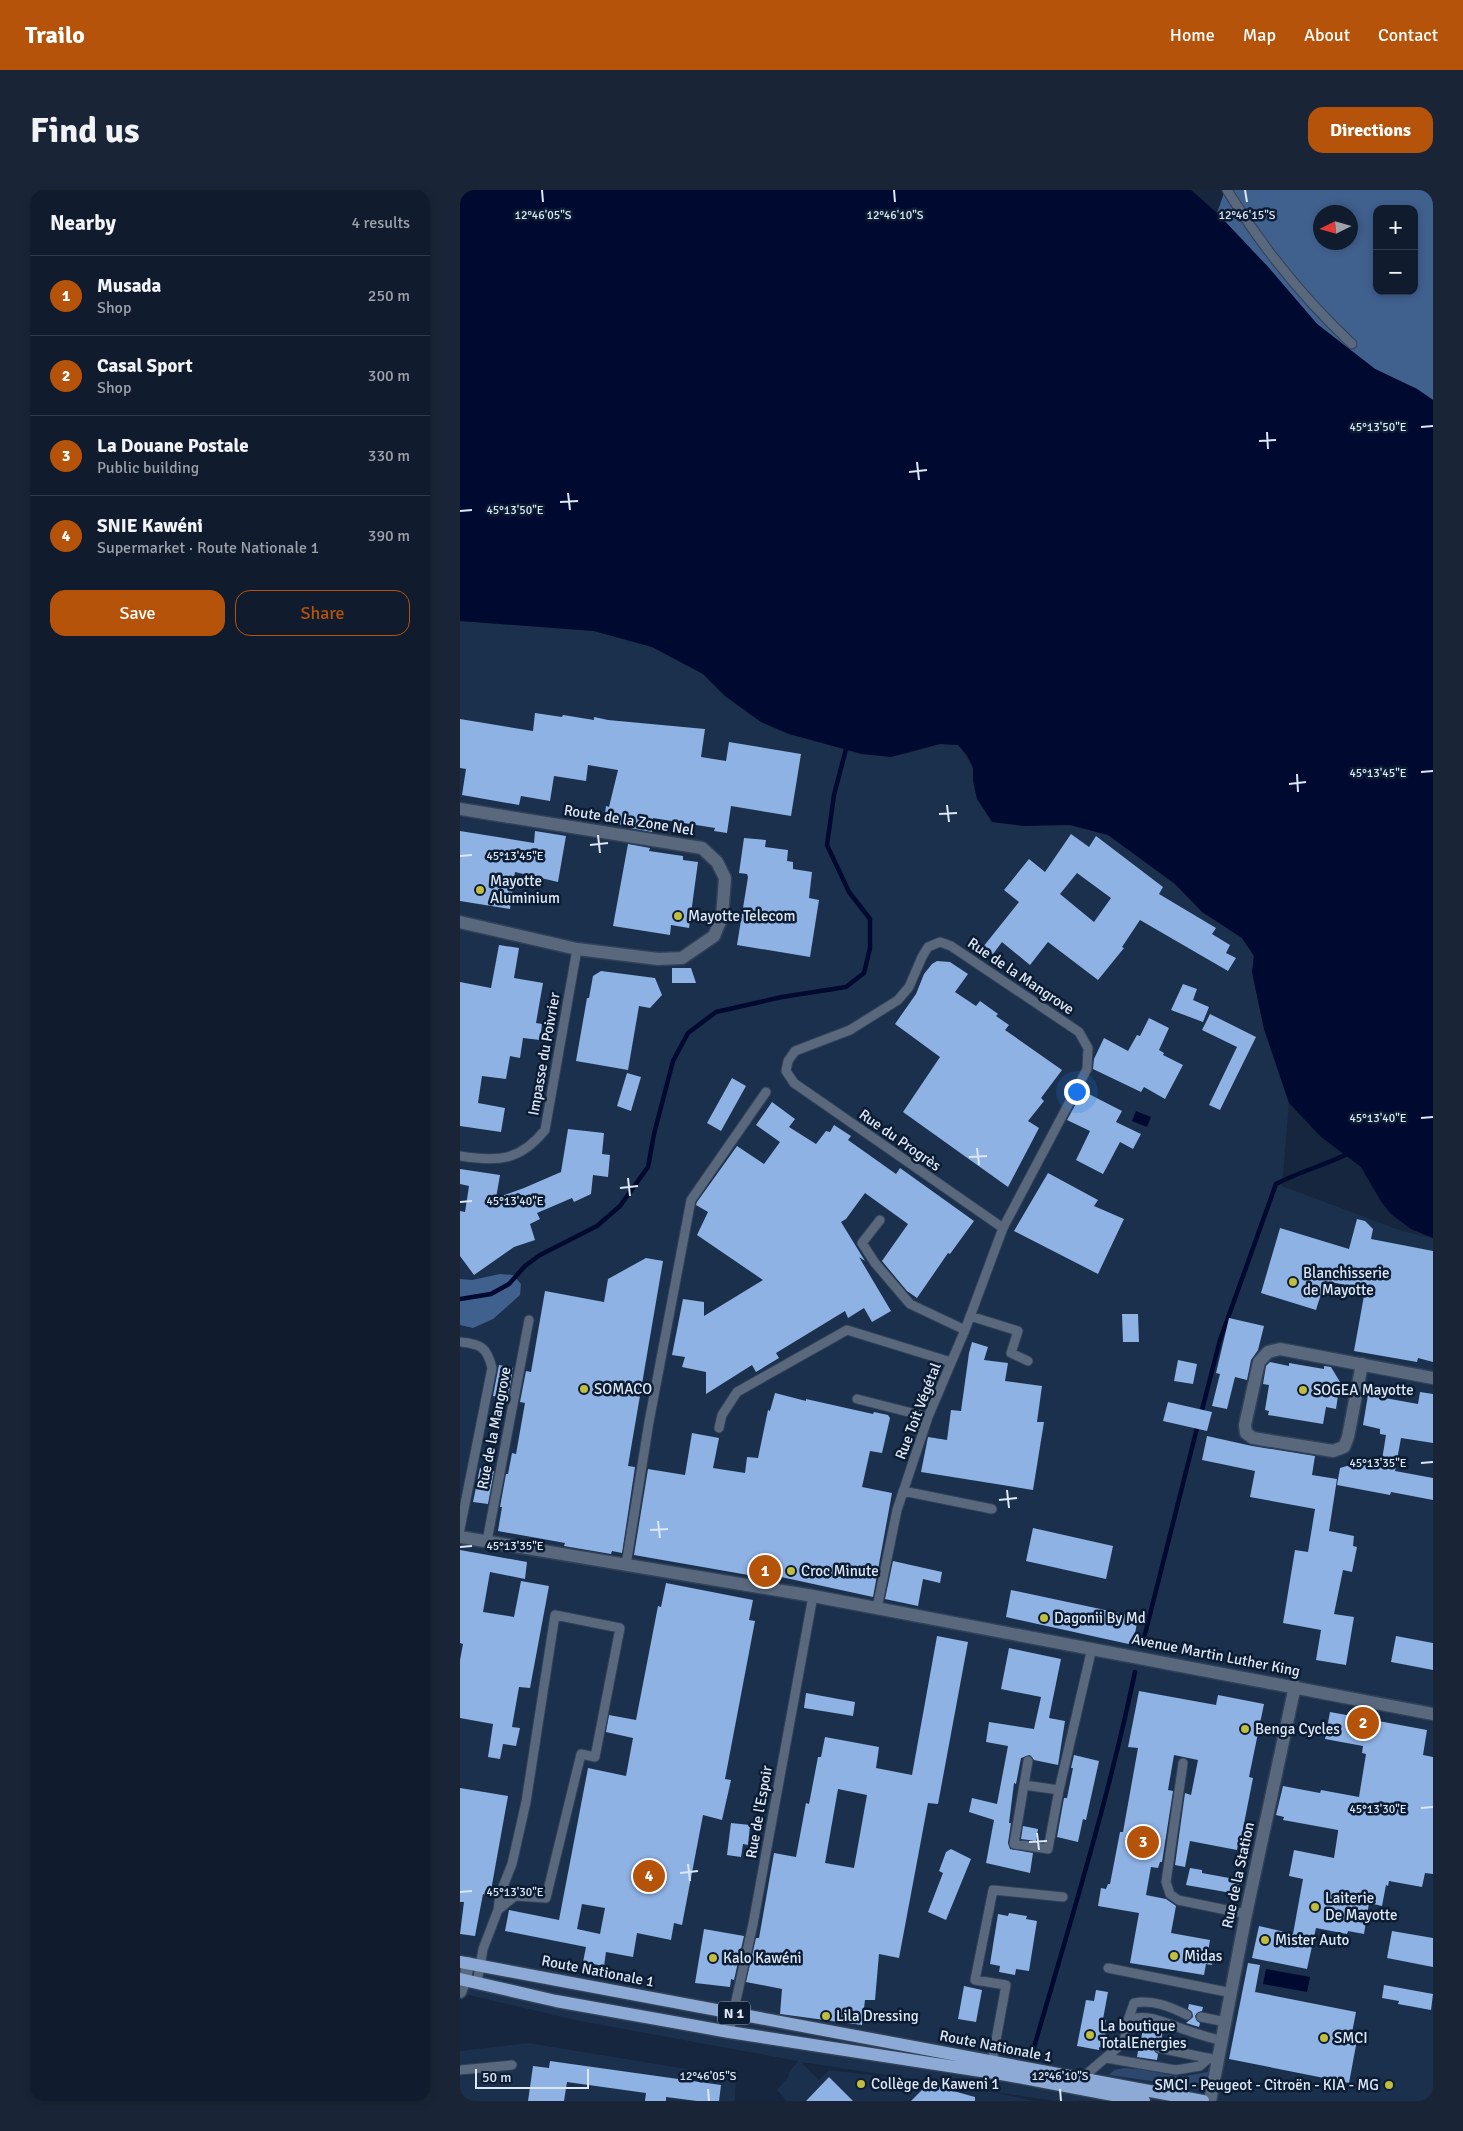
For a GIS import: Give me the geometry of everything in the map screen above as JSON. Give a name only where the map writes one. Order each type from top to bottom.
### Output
[{"type":"main road","name":"Route Nationale 1","points":[[469,1964],[1203,2101]]},
{"type":"main road","name":"Route Nationale 1","points":[[467,1981],[556,2001],[729,2032],[1007,2075],[1144,2101]]},
{"type":"street","name":"Route de la Zone Nel","points":[[460,809],[702,848],[717,862],[725,878],[725,902],[722,917],[714,936],[682,958],[658,959],[577,948],[460,922]]},
{"type":"street","points":[[1362,1364],[1348,1437],[1344,1447],[1333,1451],[1253,1438],[1246,1433],[1245,1425],[1259,1362],[1268,1352],[1280,1349],[1362,1364],[1433,1378]]},
{"type":"street","name":"Avenue Martin Luther King","points":[[460,1537],[813,1596],[1295,1686],[1433,1714]]},
{"type":"street","name":"Rue de la Station","points":[[1210,2101],[1214,2059],[1223,2041],[1246,1914],[1295,1686]]},
{"type":"street","points":[[460,1992],[467,1981],[469,1964]]},
{"type":"lane","points":[[1227,190],[1252,231],[1289,278],[1352,344]]},
{"type":"lane","name":"Rue de la Mangrove","points":[[786,1071],[788,1061],[795,1051],[850,1030],[898,1000],[909,987],[928,947],[940,942],[951,946],[1079,1032],[1088,1048],[1087,1069],[1002,1228]]},
{"type":"lane","name":"Impasse du Poivrier","points":[[460,1156],[483,1160],[500,1159],[518,1154],[533,1144],[545,1130],[577,948]]},
{"type":"lane","name":"Rue du Progrès","points":[[786,1071],[794,1083],[1002,1228]]},
{"type":"lane","points":[[626,1565],[649,1422],[691,1200],[766,1092]]},
{"type":"lane","points":[[880,1220],[862,1243],[875,1263],[910,1304],[965,1330]]},
{"type":"lane","name":"Rue Toit Végétal","points":[[878,1608],[896,1510],[928,1418],[965,1330],[1002,1228]]},
{"type":"lane","points":[[970,1316],[1018,1331],[1011,1353],[1028,1361]]},
{"type":"lane","name":"Rue de la Mangrove","points":[[487,1541],[529,1320]]},
{"type":"lane","points":[[719,1428],[722,1415],[738,1392],[847,1330],[951,1362]]},
{"type":"lane","points":[[460,1342],[475,1344],[481,1347],[490,1357],[492,1368],[460,1529]]},
{"type":"lane","points":[[857,1399],[928,1418]]},
{"type":"lane","points":[[903,1491],[992,1509]]},
{"type":"lane","name":"Rue de l'Espoir","points":[[729,2032],[753,1924],[813,1596]]},
{"type":"lane","points":[[469,1964],[483,1949],[498,1910],[500,1894],[512,1864],[526,1802],[555,1615],[620,1628],[595,1757],[581,1754],[546,1898],[515,1896],[498,1910]]},
{"type":"lane","points":[[1028,1760],[1014,1844],[1048,1849],[1059,1790],[1092,1648]]},
{"type":"lane","points":[[1183,1763],[1166,1882],[1170,1894],[1178,1900],[1246,1914]]},
{"type":"lane","points":[[1024,1784],[1059,1790]]},
{"type":"lane","points":[[992,2062],[1006,1986],[975,1980],[993,1890],[1063,1897]]},
{"type":"lane","points":[[1108,1968],[1232,1993]]},
{"type":"lane","points":[[1082,2078],[1124,2042],[1128,2020],[1134,2003],[1143,2001],[1170,2006],[1187,2015]]},
{"type":"lane","points":[[1128,2020],[1138,2016],[1173,2024],[1186,2031],[1223,2041]]},
{"type":"lane","points":[[1201,2017],[1226,2022]]},
{"type":"lane","points":[[1124,2042],[1140,2045]]},
{"type":"lane","points":[[1159,2048],[1214,2059]]},
{"type":"lane","points":[[1106,2058],[1176,2070],[1200,2066],[1214,2059]]},
{"type":"lane","points":[[460,2070],[512,2065]]},
{"type":"shaded area","points":[[460,190],[1191,190],[1217,213],[1269,268],[1317,324],[1375,369],[1417,389],[1433,400],[1433,1238],[1411,1229],[1391,1214],[1382,1203],[1361,1167],[1321,1137],[1289,1103],[1264,1029],[1252,972],[1254,956],[1242,938],[1202,912],[1175,884],[1108,835],[1070,825],[1023,826],[992,822],[977,799],[973,781],[973,768],[967,755],[958,745],[940,744],[891,757],[862,754],[789,734],[761,722],[725,696],[703,674],[652,647],[594,631],[460,621]]},
{"type":"shaded area","points":[[1225,190],[1433,190],[1433,400],[1417,389],[1375,369],[1317,324],[1269,268],[1217,213]]},
{"type":"shaded area","points":[[460,621],[594,631],[652,647],[703,674],[725,696],[761,722],[789,734],[862,754],[905,754],[940,744],[959,745],[973,768],[973,781],[992,822],[1070,825],[1108,835],[1175,884],[1242,938],[1254,956],[1252,972],[1264,1029],[1289,1103],[1282,1186],[1402,1231],[1433,1238],[1433,2101],[1055,2101],[988,2091],[1034,2101],[787,2101],[777,2090],[798,2061],[580,2021],[460,1993]],"holes":[[[801,2062],[952,2085],[829,2070],[819,2080]]]},
{"type":"shaded area","points":[[1136,1111],[1151,1117],[1147,1127],[1132,1121]]},
{"type":"shaded area","points":[[500,1274],[513,1275],[521,1284],[520,1295],[493,1319],[473,1328],[460,1325],[460,1279],[472,1280]]},
{"type":"shaded area","points":[[1266,1969],[1310,1977],[1307,1992],[1263,1984]]},
{"type":"shaded area","points":[[528,2043],[736,2077],[735,2101],[460,2101],[460,2051]]},
{"type":"shaded area","points":[[1124,2068],[1140,2069],[1180,2077],[1208,2072],[1209,2074],[1204,2082],[1193,2087],[1109,2075],[1114,2070]]},
{"type":"building","points":[[535,713],[594,720],[594,717],[705,729],[701,757],[726,761],[729,742],[801,754],[791,816],[731,806],[727,833],[714,831],[715,828],[653,818],[652,832],[630,828],[631,826],[604,822],[606,806],[609,807],[618,770],[588,765],[586,781],[554,776],[550,801],[521,796],[519,805],[462,795],[466,769],[460,768],[460,719],[533,731]]},
{"type":"building","points":[[460,831],[534,843],[535,831],[566,836],[558,882],[515,872],[510,909],[460,901]]},
{"type":"building","points":[[1071,834],[1089,847],[1096,836],[1163,887],[1159,894],[1216,928],[1212,934],[1230,945],[1226,953],[1236,958],[1228,971],[1140,920],[1122,947],[1124,948],[1098,980],[1048,942],[1030,965],[1002,942],[993,954],[983,947],[1019,902],[1004,890],[1029,859],[1045,872]],"holes":[[[1077,873],[1111,898],[1094,922],[1060,894]]]},
{"type":"building","points":[[744,838],[766,840],[765,847],[788,850],[787,861],[793,862],[793,869],[812,872],[809,898],[819,900],[810,957],[737,945],[748,877],[747,874],[739,873]]},
{"type":"building","points":[[628,844],[650,848],[649,851],[683,856],[683,860],[698,862],[689,928],[671,925],[670,935],[613,926]]},
{"type":"building","points":[[499,945],[519,948],[514,978],[543,983],[536,1023],[542,1024],[540,1040],[523,1038],[520,1058],[510,1056],[506,1079],[482,1076],[478,1103],[505,1108],[501,1132],[460,1126],[460,982],[491,988]]},
{"type":"building","points":[[937,961],[950,962],[968,974],[955,992],[976,1006],[980,1001],[998,1014],[996,1016],[1009,1025],[1005,1030],[1062,1070],[1041,1098],[1044,1101],[1028,1121],[1039,1128],[1008,1187],[903,1112],[940,1057],[895,1024],[916,994],[924,974]]},
{"type":"building","points":[[672,968],[691,968],[696,983],[672,983]]},
{"type":"building","points":[[601,971],[655,978],[662,995],[650,1008],[639,1006],[628,1070],[576,1061],[587,998],[589,998],[593,976]]},
{"type":"building","points":[[1183,984],[1197,989],[1193,1000],[1209,1007],[1203,1022],[1171,1010]]},
{"type":"building","points":[[1210,1014],[1256,1037],[1220,1110],[1209,1105],[1237,1047],[1202,1030]]},
{"type":"building","points":[[1149,1018],[1169,1028],[1159,1050],[1164,1053],[1163,1055],[1183,1065],[1165,1099],[1144,1087],[1141,1092],[1093,1069],[1094,1059],[1104,1038],[1128,1051],[1137,1035],[1140,1036]]},
{"type":"building","points":[[627,1073],[641,1077],[631,1111],[617,1106]]},
{"type":"building","points":[[732,1078],[746,1086],[721,1131],[707,1123]]},
{"type":"building","points":[[1083,1091],[1122,1111],[1116,1122],[1141,1134],[1133,1149],[1120,1142],[1103,1174],[1076,1160],[1090,1131],[1067,1120]]},
{"type":"building","points":[[772,1102],[795,1119],[789,1127],[816,1144],[826,1131],[830,1132],[834,1125],[851,1136],[848,1140],[896,1174],[900,1168],[974,1221],[950,1254],[948,1253],[917,1298],[907,1291],[882,1261],[908,1224],[865,1193],[846,1219],[841,1222],[865,1261],[859,1257],[891,1311],[872,1322],[864,1308],[848,1318],[845,1311],[776,1353],[779,1358],[756,1372],[752,1365],[706,1394],[706,1372],[682,1367],[685,1357],[672,1355],[683,1299],[704,1302],[704,1316],[763,1280],[697,1235],[708,1212],[696,1205],[737,1146],[764,1164],[780,1142],[756,1125]]},
{"type":"building","points":[[568,1129],[604,1133],[602,1154],[610,1155],[608,1177],[593,1175],[591,1194],[574,1202],[572,1198],[537,1213],[540,1219],[530,1224],[535,1240],[514,1247],[474,1275],[460,1256],[460,1211],[465,1212],[469,1186],[460,1184],[460,1169],[500,1175],[496,1198],[524,1188],[561,1172]]},
{"type":"building","points":[[1048,1173],[1098,1200],[1094,1206],[1124,1219],[1098,1274],[1014,1231]]},
{"type":"building","points":[[1357,1219],[1365,1221],[1373,1229],[1371,1239],[1433,1251],[1433,1362],[1418,1358],[1417,1362],[1354,1351],[1365,1290],[1362,1288],[1325,1281],[1316,1310],[1261,1293],[1280,1228],[1349,1249]]},
{"type":"building","points":[[646,1258],[663,1261],[628,1466],[635,1467],[622,1553],[612,1551],[611,1554],[564,1546],[565,1543],[498,1531],[506,1474],[508,1474],[512,1453],[516,1454],[525,1403],[520,1402],[526,1371],[531,1372],[545,1291],[604,1302],[608,1279]]},
{"type":"building","points":[[1122,1314],[1138,1314],[1139,1342],[1123,1342]]},
{"type":"building","points":[[1229,1318],[1264,1326],[1258,1350],[1251,1360],[1247,1380],[1235,1377],[1227,1409],[1212,1406],[1220,1374],[1216,1373]]},
{"type":"building","points":[[972,1342],[988,1347],[984,1360],[1008,1363],[1005,1381],[1042,1386],[1037,1422],[1044,1422],[1033,1490],[921,1472],[928,1437],[947,1440],[951,1410],[961,1411]]},
{"type":"building","points":[[1178,1360],[1197,1364],[1193,1384],[1174,1381]]},
{"type":"building","points":[[1270,1362],[1289,1366],[1289,1363],[1324,1369],[1324,1366],[1331,1367],[1340,1382],[1336,1409],[1326,1407],[1323,1424],[1268,1415],[1269,1411],[1265,1410],[1269,1385],[1263,1384],[1266,1366]]},
{"type":"building","points":[[499,1365],[513,1368],[508,1399],[493,1396]]},
{"type":"building","points":[[1420,1392],[1433,1394],[1433,1443],[1401,1438],[1395,1471],[1433,1478],[1433,1500],[1391,1492],[1390,1495],[1337,1485],[1340,1468],[1360,1462],[1381,1466],[1386,1435],[1380,1434],[1380,1429],[1363,1425],[1368,1395],[1418,1404]]},
{"type":"building","points":[[775,1393],[806,1401],[806,1399],[873,1414],[874,1412],[888,1415],[890,1418],[882,1453],[870,1451],[862,1487],[892,1493],[873,1597],[772,1575],[771,1579],[634,1555],[648,1469],[685,1475],[692,1433],[719,1438],[713,1468],[745,1473],[747,1457],[758,1458],[768,1410],[770,1411]]},
{"type":"building","points":[[1168,1402],[1212,1412],[1207,1431],[1163,1421]]},
{"type":"building","points":[[1207,1436],[1252,1446],[1315,1456],[1312,1475],[1337,1479],[1329,1531],[1354,1536],[1353,1546],[1357,1547],[1352,1572],[1343,1570],[1334,1614],[1354,1617],[1346,1665],[1316,1660],[1321,1630],[1283,1623],[1295,1550],[1308,1552],[1315,1509],[1250,1497],[1255,1471],[1202,1460]]},
{"type":"building","points":[[480,1468],[494,1471],[488,1504],[473,1502]]},
{"type":"building","points":[[1033,1528],[1113,1546],[1106,1579],[1026,1561]]},
{"type":"building","points":[[460,1550],[527,1562],[525,1579],[490,1572],[483,1612],[514,1617],[521,1581],[549,1586],[530,1688],[519,1687],[512,1727],[520,1728],[516,1746],[503,1744],[500,1759],[488,1757],[493,1724],[460,1718],[460,1660],[463,1644],[460,1643]]},
{"type":"building","points":[[893,1561],[942,1572],[940,1583],[923,1579],[918,1606],[885,1599]]},
{"type":"building","points":[[666,1583],[753,1600],[749,1620],[755,1621],[725,1779],[731,1780],[722,1820],[703,1815],[682,1925],[674,1923],[671,1940],[637,1933],[633,1957],[606,1952],[604,1966],[583,1962],[586,1947],[505,1931],[509,1910],[559,1920],[588,1768],[626,1776],[633,1738],[606,1732],[609,1715],[636,1720],[658,1606],[661,1607]],"holes":[[[582,1904],[605,1908],[600,1934],[577,1929]]]},
{"type":"building","points":[[1011,1590],[1138,1617],[1133,1645],[1006,1617]]},
{"type":"building","points":[[937,1636],[968,1642],[938,1804],[928,1803],[899,1958],[879,1954],[875,2000],[865,2000],[862,2025],[780,2014],[782,1989],[746,1982],[756,1938],[759,1938],[774,1853],[796,1857],[806,1803],[809,1804],[818,1757],[821,1757],[825,1737],[879,1747],[876,1768],[912,1775]],"holes":[[[838,1789],[867,1795],[854,1868],[825,1863]]]},
{"type":"building","points":[[1396,1636],[1433,1643],[1433,1670],[1391,1662]]},
{"type":"building","points":[[1009,1648],[1061,1659],[1049,1718],[1065,1721],[1058,1765],[1034,1760],[1030,1755],[1021,1758],[1016,1784],[1014,1783],[1008,1843],[1010,1849],[1033,1853],[1030,1873],[986,1863],[994,1820],[969,1812],[972,1798],[997,1804],[1008,1746],[986,1742],[989,1722],[1034,1729],[1041,1697],[1001,1689]]},
{"type":"building","points":[[1139,1691],[1216,1705],[1218,1695],[1264,1704],[1249,1777],[1253,1778],[1240,1844],[1238,1844],[1237,1850],[1190,1841],[1185,1867],[1175,1865],[1185,1793],[1191,1795],[1198,1760],[1174,1755],[1168,1790],[1173,1791],[1162,1862],[1160,1862],[1158,1868],[1151,1867],[1146,1895],[1166,1899],[1176,1906],[1171,1933],[1210,1940],[1208,1952],[1214,1953],[1212,1965],[1206,1964],[1204,1975],[1130,1963],[1139,1913],[1098,1906],[1101,1888],[1106,1889],[1108,1884],[1110,1884],[1120,1832],[1123,1832],[1138,1748],[1128,1747]]},
{"type":"building","points":[[806,1693],[855,1702],[853,1716],[804,1708]]},
{"type":"building","points":[[1330,1712],[1427,1730],[1423,1755],[1433,1757],[1433,1874],[1425,1873],[1422,1887],[1389,1881],[1388,1886],[1386,1885],[1382,1906],[1369,1903],[1364,1934],[1348,1931],[1347,1934],[1316,1928],[1307,1969],[1252,1958],[1259,1926],[1293,1934],[1303,1879],[1289,1876],[1294,1850],[1334,1858],[1338,1830],[1283,1820],[1284,1817],[1276,1815],[1283,1786],[1320,1793],[1321,1790],[1359,1797],[1366,1754],[1362,1753],[1363,1746],[1325,1739]]},
{"type":"building","points":[[1074,1755],[1099,1761],[1086,1820],[1083,1819],[1078,1842],[1057,1837],[1064,1798],[1067,1798]]},
{"type":"building","points":[[460,1788],[508,1796],[490,1896],[483,1894],[475,1936],[460,1934],[464,1902],[460,1902]]},
{"type":"building","points":[[731,1823],[750,1825],[748,1845],[743,1844],[741,1857],[727,1855]]},
{"type":"building","points":[[1023,1826],[1038,1829],[1036,1841],[1021,1839]]},
{"type":"building","points":[[951,1849],[971,1859],[946,1920],[928,1912],[943,1873],[939,1871],[946,1852]]},
{"type":"building","points":[[1190,1868],[1202,1870],[1202,1873],[1240,1880],[1237,1894],[1186,1885]]},
{"type":"building","points":[[1009,1913],[1027,1916],[1026,1919],[1037,1921],[1029,1971],[1016,1969],[1015,1975],[999,1972],[1000,1966],[990,1964],[998,1914],[1008,1916]]},
{"type":"building","points":[[704,1929],[744,1936],[734,1980],[731,1979],[730,1987],[695,1983]]},
{"type":"building","points":[[1392,1931],[1433,1938],[1433,1967],[1387,1958]]},
{"type":"building","points":[[1248,1963],[1260,1965],[1255,1992],[1356,2012],[1351,2038],[1357,2040],[1349,2083],[1229,2059]]},
{"type":"building","points":[[1384,1985],[1433,1994],[1431,2010],[1398,2004],[1399,2001],[1382,1998]]},
{"type":"building","points":[[964,1986],[982,1990],[976,2022],[958,2019]]},
{"type":"building","points":[[1096,1990],[1108,1992],[1103,2019],[1106,2020],[1104,2031],[1106,2031],[1103,2048],[1099,2047],[1099,2050],[1077,2046],[1086,2000],[1094,2001]]},
{"type":"building","points":[[1189,2004],[1203,2007],[1202,2011],[1195,2016],[1200,2023],[1199,2027],[1186,2023],[1193,2017],[1192,2012],[1188,2009]]},
{"type":"building","points":[[1144,2025],[1163,2029],[1161,2042],[1153,2047],[1158,2054],[1157,2060],[1137,2057],[1138,2051],[1143,2051],[1146,2047],[1146,2042],[1141,2039]]},
{"type":"building","points":[[550,2061],[721,2085],[719,2101],[697,2101],[666,2097],[666,2101],[645,2101],[646,2093],[567,2082],[564,2101],[528,2101],[533,2066],[549,2068]]},
{"type":"building","points":[[829,2077],[853,2101],[806,2101]]},
{"type":"building","points":[[928,2084],[975,2097],[975,2101],[911,2101]]},
{"type":"waterway","points":[[460,1299],[491,1294],[509,1284],[525,1266],[540,1255],[597,1226],[620,1206],[648,1167],[654,1134],[673,1061],[688,1033],[716,1012],[782,997],[846,987],[864,973],[870,948],[870,919],[849,892],[827,845],[834,795],[846,749],[849,746]]},
{"type":"waterway","points":[[1201,1414],[1220,1340],[1276,1184],[1351,1152]]},
{"type":"waterway","points":[[1142,1646],[1198,1424]]},
{"type":"waterway","points":[[1032,2054],[1113,1768],[1135,1672]]},
{"type":"place","name":"Mayotte Aluminium","points":[[480,890]]},
{"type":"place","name":"Mayotte Telecom","points":[[678,916]]},
{"type":"place","name":"Blanchisserie de Mayotte","points":[[1293,1282]]},
{"type":"place","name":"SOMACO","points":[[584,1389]]},
{"type":"place","name":"SOGEA Mayotte","points":[[1303,1390]]},
{"type":"place","name":"Musada","points":[[765,1571]]},
{"type":"place","name":"Croc Minute","points":[[791,1571]]},
{"type":"place","name":"Dagonii By Md","points":[[1044,1618]]},
{"type":"place","name":"Casal Sport","points":[[1363,1723]]},
{"type":"place","name":"Benga Cycles","points":[[1245,1729]]},
{"type":"place","name":"La Douane Postale","points":[[1143,1842]]},
{"type":"place","name":"SNIE Kawéni","points":[[649,1876]]},
{"type":"place","name":"Laiterie De Mayotte","points":[[1315,1907]]},
{"type":"place","name":"Mister Auto","points":[[1265,1940]]},
{"type":"place","name":"Midas","points":[[1174,1956]]},
{"type":"place","name":"Kalo Kawéni","points":[[713,1958]]},
{"type":"place","name":"Lila Dressing","points":[[826,2016]]},
{"type":"place","name":"La boutique TotalEnergies","points":[[1090,2035]]},
{"type":"place","name":"SMCI","points":[[1324,2038]]},
{"type":"place","name":"Collège de Kaweni 1","points":[[861,2084]]},
{"type":"place","name":"SMCI - Peugeot - Citroën - KIA - MG","points":[[1389,2085]]}]
